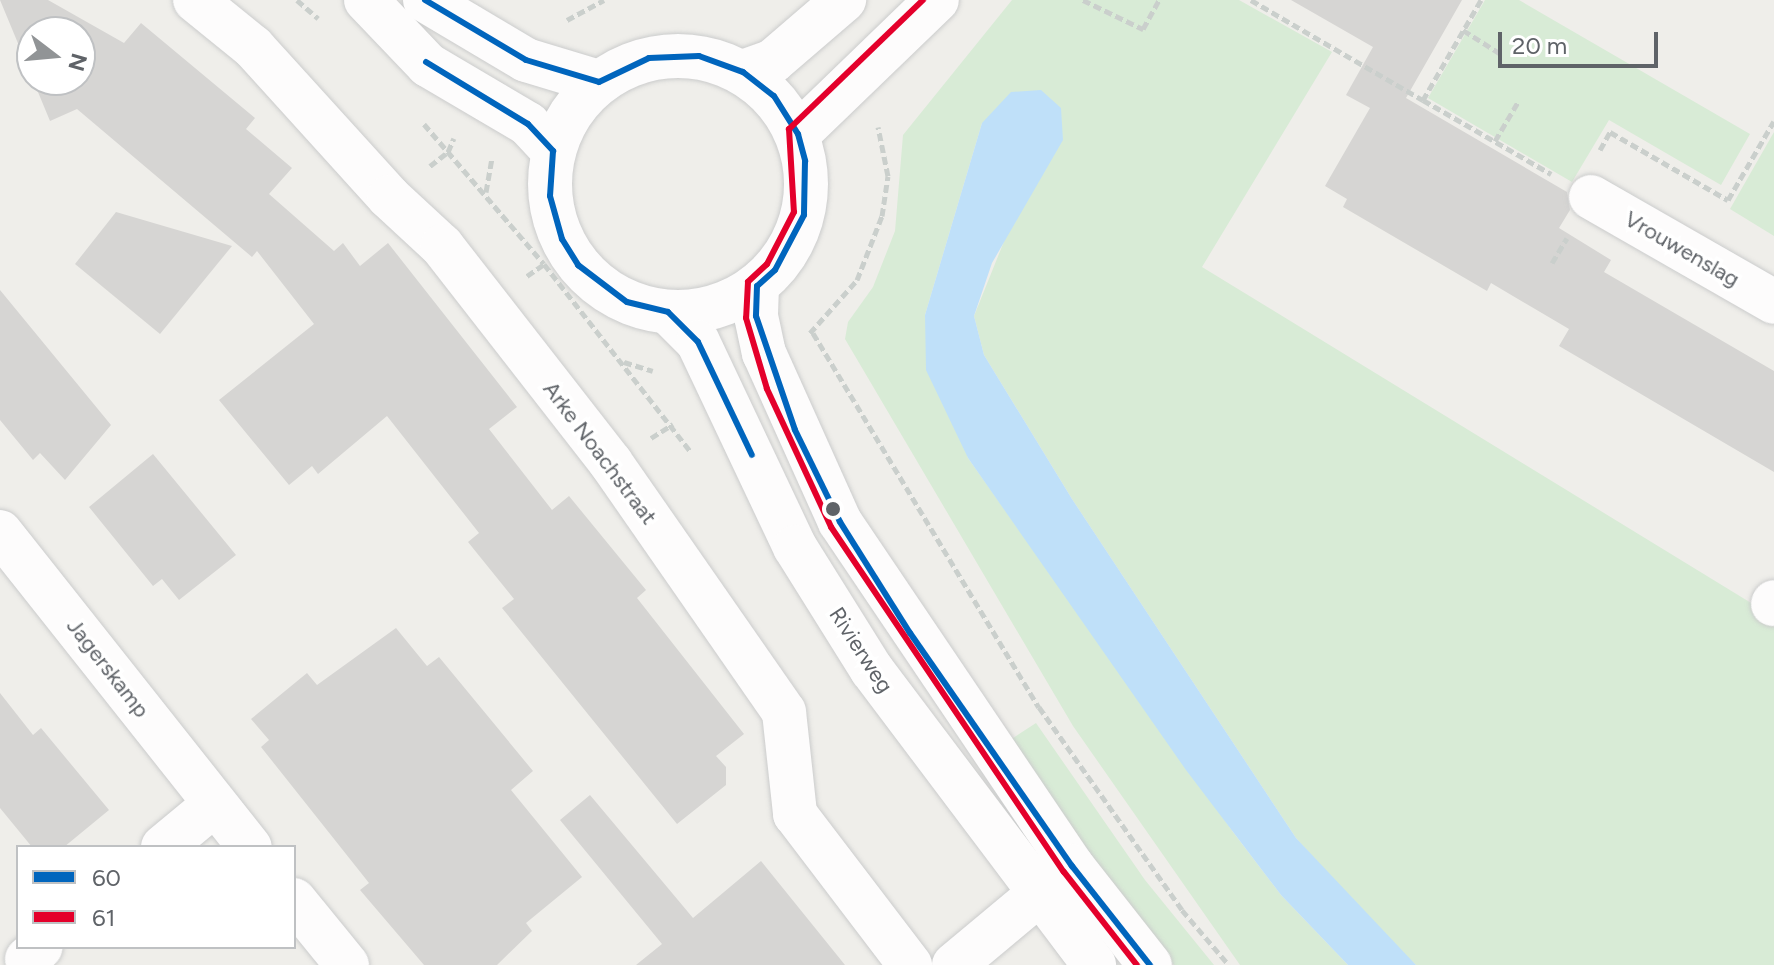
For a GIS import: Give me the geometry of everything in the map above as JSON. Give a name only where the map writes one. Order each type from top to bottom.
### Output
[{"type":"street","name":"Arke Noachstraat","points":[[195,0],[253,47],[389,197],[442,246],[611,463],[784,712],[795,814],[910,965]]},
{"type":"street","points":[[366,0],[428,65],[528,124],[553,151]]},
{"type":"street","points":[[425,0],[526,60],[599,82]]},
{"type":"street","points":[[743,72],[773,61],[844,0]]},
{"type":"street","points":[[798,134],[937,0]]},
{"type":"street","points":[[699,56],[743,72],[774,96],[798,134],[805,161],[804,215],[775,270],[757,286],[723,305],[668,312],[627,302],[578,265],[562,239],[550,196],[553,151],[571,113],[599,82],[649,58],[699,56]]},
{"type":"street","name":"Vrouwenslag","points":[[1584,193],[1774,302]]},
{"type":"street","name":"Rivierweg","points":[[757,286],[756,316],[768,363],[840,522],[1057,879],[1094,965]]},
{"type":"street","name":"Rivierweg","points":[[668,312],[698,342],[795,547],[872,670],[1128,958]]},
{"type":"street","name":"Jagerskamp","points":[[0,532],[248,845]]},
{"type":"street","points":[[165,845],[215,804]]},
{"type":"street","points":[[954,965],[1057,879]]},
{"type":"street","points":[[296,902],[347,965]]},
{"type":"path","points":[[571,17],[604,0]]},
{"type":"path","points":[[1083,0],[1143,29],[1159,0]]},
{"type":"path","points":[[1251,0],[1584,193]]},
{"type":"path","points":[[1423,100],[1481,0]]},
{"type":"path","points":[[1463,30],[1501,54]]},
{"type":"path","points":[[1495,141],[1518,102]]},
{"type":"path","points":[[1552,263],[1610,132],[1728,200],[1774,121]]},
{"type":"path","points":[[485,193],[673,424]]},
{"type":"path","points":[[812,332],[1039,707],[1182,910],[1229,965]]},
{"type":"green space","points":[[1012,0],[1239,0],[1332,52],[1202,267],[1774,617],[1774,965],[1416,965],[1382,934],[1296,838],[1072,499],[984,355],[974,316],[1011,224],[982,123],[925,315],[968,458],[1233,832],[1281,895],[1348,965],[1240,965],[1073,726],[845,339],[848,322],[873,287],[895,231],[903,135]]},
{"type":"green space","points":[[1485,0],[1519,0],[1750,134],[1721,185],[1609,120],[1572,182],[1428,98]]},
{"type":"green space","points":[[1774,132],[1774,236],[1730,209]]},
{"type":"green space","points":[[1036,723],[1145,880],[1214,965],[1174,965],[1122,898],[1010,740]]},
{"type":"water","points":[[1041,90],[1061,108],[1063,140],[992,263],[974,316],[984,355],[1072,499],[1296,838],[1416,965],[1348,965],[1281,895],[1186,770],[968,458],[926,370],[925,315],[982,123],[1011,92]]},
{"type":"building","points":[[0,0],[48,0],[76,16],[16,16],[16,38]]},
{"type":"building","points":[[1291,0],[1462,0],[1406,98],[1567,192],[1570,210],[1559,228],[1611,260],[1604,272],[1774,371],[1774,472],[1559,346],[1569,329],[1491,283],[1487,291],[1343,207],[1347,199],[1325,186],[1370,108],[1346,95],[1373,47]]},
{"type":"building","points":[[141,23],[255,118],[246,129],[292,168],[269,194],[334,251],[343,243],[360,266],[388,243],[517,407],[489,429],[552,510],[569,496],[646,590],[637,598],[744,734],[716,756],[726,767],[726,785],[677,824],[502,608],[514,599],[468,542],[479,533],[387,416],[318,474],[312,466],[289,485],[219,400],[314,324],[257,251],[252,257],[77,109],[50,121],[40,96],[96,96],[96,27],[124,43]]},
{"type":"building","points":[[116,212],[232,246],[160,334],[75,264]]},
{"type":"building","points":[[0,290],[111,425],[65,480],[40,453],[33,460],[0,420]]},
{"type":"building","points":[[153,454],[236,555],[179,600],[162,579],[153,586],[89,507]]},
{"type":"building","points":[[396,628],[427,666],[439,657],[533,771],[511,790],[582,877],[526,923],[532,931],[497,965],[424,965],[360,890],[369,883],[261,747],[269,740],[251,719],[307,673],[317,685]]},
{"type":"building","points":[[0,693],[33,735],[41,728],[109,810],[66,845],[30,845],[0,808]]},
{"type":"building","points":[[590,795],[693,918],[761,861],[845,965],[636,965],[662,944],[560,820]]},
{"type":"transit line","name":"60","points":[[425,0],[526,60],[599,82],[649,58],[699,56],[743,72],[774,96],[798,134],[805,161],[804,215],[775,270],[757,286],[756,316],[795,430],[840,522],[910,633],[1072,866],[1150,965]]},
{"type":"transit line","name":"61","points":[[923,0],[789,129],[794,212],[767,264],[748,282],[746,318],[767,389],[831,527],[1064,872],[1137,965]]},
{"type":"transit line","name":"60","points":[[426,62],[528,124],[553,151],[550,196],[562,239],[578,265],[627,302],[668,312],[698,342],[752,455]]}]
